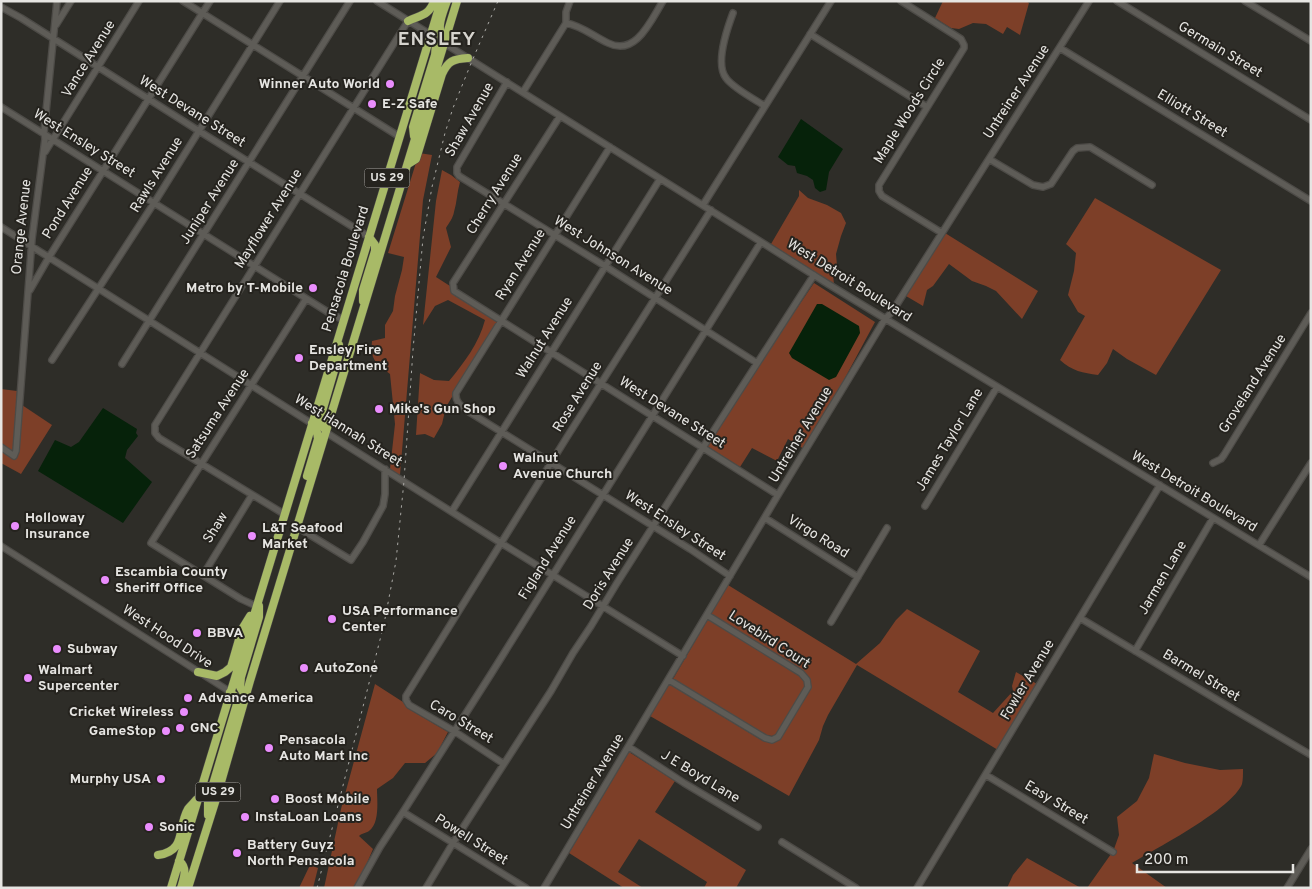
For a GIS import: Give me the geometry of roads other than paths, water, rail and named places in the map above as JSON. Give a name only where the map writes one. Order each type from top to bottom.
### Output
[{"type":"highway","points":[[408,21],[428,13],[434,1]]},
{"type":"highway","name":"Pensacola Boulevard","points":[[170,888],[441,1]]},
{"type":"highway","points":[[444,44],[439,34],[440,23],[447,1]]},
{"type":"highway","name":"Pensacola Boulevard","points":[[188,888],[457,1]]},
{"type":"highway","points":[[414,143],[413,127],[435,55],[436,45],[430,35]]},
{"type":"highway","points":[[408,164],[416,159],[442,74],[447,64],[453,60],[468,58]]},
{"type":"highway","points":[[363,311],[363,290],[375,251],[375,245],[369,237]]},
{"type":"highway","points":[[326,431],[320,422],[321,414],[338,357],[340,331]]},
{"type":"highway","points":[[296,527],[300,498],[318,439],[317,432],[312,423]]},
{"type":"highway","points":[[246,697],[240,687],[241,677],[259,617],[260,595]]},
{"type":"highway","points":[[198,672],[217,676],[231,667],[242,629],[256,606]]},
{"type":"highway","points":[[208,823],[208,800],[237,704],[236,697],[230,692]]},
{"type":"highway","points":[[158,855],[171,852],[176,847],[188,810],[198,799]]},
{"type":"highway","points":[[179,861],[183,864],[185,870],[181,888]]},
{"type":"street","name":"Orange Avenue","points":[[1,447],[14,456],[16,451],[32,246],[45,139],[57,1]]},
{"type":"street","points":[[56,25],[71,1]]},
{"type":"street","name":"Vance Avenue","points":[[43,155],[140,1]]},
{"type":"street","points":[[183,1],[400,137]]},
{"type":"street","name":"Pond Avenue","points":[[29,292],[49,257],[210,1]]},
{"type":"street","name":"Rawls Avenue","points":[[52,360],[154,203],[280,1]]},
{"type":"street","name":"Juniper Avenue","points":[[122,364],[350,1]]},
{"type":"street","name":"West Detroit Boulevard","points":[[377,1],[885,319],[1311,577]]},
{"type":"street","points":[[523,92],[566,22],[566,12],[570,1]]},
{"type":"street","points":[[566,22],[582,28],[609,44],[615,46],[626,45],[641,36],[663,1]]},
{"type":"street","points":[[703,205],[831,1]]},
{"type":"street","name":"Maple Woods Circle","points":[[901,1],[961,39],[964,44],[878,188],[882,196],[942,233]]},
{"type":"street","name":"Untreiner Avenue","points":[[544,888],[885,319],[892,312],[1089,1]]},
{"type":"street","name":"Germain Street","points":[[1117,1],[1311,120]]},
{"type":"street","points":[[1245,1],[1311,41]]},
{"type":"street","name":"West Devane Street","points":[[1,7],[54,38],[249,163],[369,237]]},
{"type":"street","points":[[733,13],[722,53],[721,62],[724,75],[731,83],[765,106]]},
{"type":"street","name":"Mayflower Avenue","points":[[202,463],[159,438],[155,434],[155,425],[408,21]]},
{"type":"street","points":[[810,34],[927,107]]},
{"type":"street","name":"Elliott Street","points":[[1060,48],[1311,201]]},
{"type":"street","name":"Shaw Avenue","points":[[456,170],[507,82]]},
{"type":"street","name":"West Ensley Street","points":[[1,107],[306,299],[344,320]]},
{"type":"street","name":"Cherry Avenue","points":[[453,287],[453,283],[560,116]]},
{"type":"street","name":"Ryan Avenue","points":[[456,398],[456,393],[610,147]]},
{"type":"street","points":[[989,159],[1033,185],[1042,187],[1051,184],[1073,151],[1077,148],[1090,147],[1152,185]]},
{"type":"street","name":"West Johnson Avenue","points":[[456,170],[460,176],[656,297],[757,363]]},
{"type":"street","name":"Walnut Avenue","points":[[452,512],[660,179]]},
{"type":"street","name":"Rose Avenue","points":[[406,700],[406,696],[501,543],[711,210]]},
{"type":"street","name":"West Hannah Street","points":[[1,227],[683,656]]},
{"type":"street","name":"Figland Avenue","points":[[357,888],[380,847],[761,242]]},
{"type":"street","name":"Doris Avenue","points":[[426,888],[703,447],[814,275]]},
{"type":"street","name":"West Devane Street","points":[[453,287],[456,293],[778,496]]},
{"type":"street","name":"Satsuma Avenue","points":[[203,575],[151,543],[306,299]]},
{"type":"street","name":"Groveland Avenue","points":[[1213,463],[1224,455],[1311,314]]},
{"type":"street","name":"James Taylor Lane","points":[[925,506],[997,387]]},
{"type":"street","name":"West Ensley Street","points":[[456,398],[466,410],[603,494],[730,576]]},
{"type":"street","points":[[202,463],[284,514]]},
{"type":"street","points":[[1259,546],[1311,463]]},
{"type":"street","points":[[296,527],[351,560],[384,506],[385,469]]},
{"type":"street","name":"Fowler Avenue","points":[[918,888],[1160,485]]},
{"type":"street","name":"Shaw","points":[[203,575],[252,495]]},
{"type":"street","name":"Virgo Road","points":[[765,518],[858,576]]},
{"type":"street","name":"Jarmen Lane","points":[[1135,651],[1213,518]]},
{"type":"street","points":[[831,622],[887,528]]},
{"type":"street","name":"West Hood Drive","points":[[1,546],[230,692],[246,697]]},
{"type":"street","points":[[203,575],[241,599],[256,606]]},
{"type":"street","name":"Lovebird Court","points":[[669,680],[765,738],[772,740],[778,737],[808,687],[807,680],[800,673],[707,615]]},
{"type":"street","name":"Barmel Street","points":[[1080,618],[1311,755]]},
{"type":"street","name":"Caro Street","points":[[406,700],[409,705],[454,731],[504,764]]},
{"type":"street","name":"J E Boyd Lane","points":[[629,747],[676,778],[758,827]]},
{"type":"street","name":"Easy Street","points":[[986,775],[1113,852]]},
{"type":"street","name":"Powell Street","points":[[403,812],[526,888]]},
{"type":"street","points":[[782,842],[856,888]]},
{"type":"street","points":[[1287,888],[1311,849]]},
{"type":"railway","points":[[317,888],[384,624],[396,561],[423,238],[432,187],[453,108],[498,1]]},
{"type":"place","name":"Winner Auto World","points":[[390,84]]},
{"type":"place","name":"E-Z Safe","points":[[372,104]]},
{"type":"place","name":"Metro by T-Mobile","points":[[313,288]]},
{"type":"place","name":"Ensley Fire Department","points":[[299,358]]},
{"type":"place","name":"Mike's Gun Shop","points":[[379,409]]},
{"type":"place","name":"Walnut Avenue Church","points":[[503,466]]},
{"type":"place","name":"Holloway Insurance","points":[[15,526]]},
{"type":"place","name":"L&T Seafood Market","points":[[252,536]]},
{"type":"place","name":"Escambia County Sheriff Office","points":[[105,580]]},
{"type":"place","name":"USA Performance Center","points":[[332,619]]},
{"type":"place","name":"BBVA","points":[[197,633]]},
{"type":"place","name":"Subway","points":[[57,649]]},
{"type":"place","name":"AutoZone","points":[[304,668]]},
{"type":"place","name":"Walmart Supercenter","points":[[28,678]]},
{"type":"place","name":"Advance America","points":[[188,698]]},
{"type":"place","name":"Cricket Wireless","points":[[184,712]]},
{"type":"place","name":"GNC","points":[[180,728]]},
{"type":"place","name":"GameStop","points":[[166,731]]},
{"type":"place","name":"Pensacola Auto Mart Inc","points":[[269,748]]},
{"type":"place","name":"Murphy USA","points":[[161,779]]},
{"type":"place","name":"Boost Mobile","points":[[275,799]]},
{"type":"place","name":"InstaLoan Loans","points":[[245,817]]},
{"type":"place","name":"Sonic","points":[[149,827]]},
{"type":"place","name":"Battery Guyz North Pensacola","points":[[237,853]]},
{"type":"district","name":"ENSLEY","points":[[437,40]]}]
